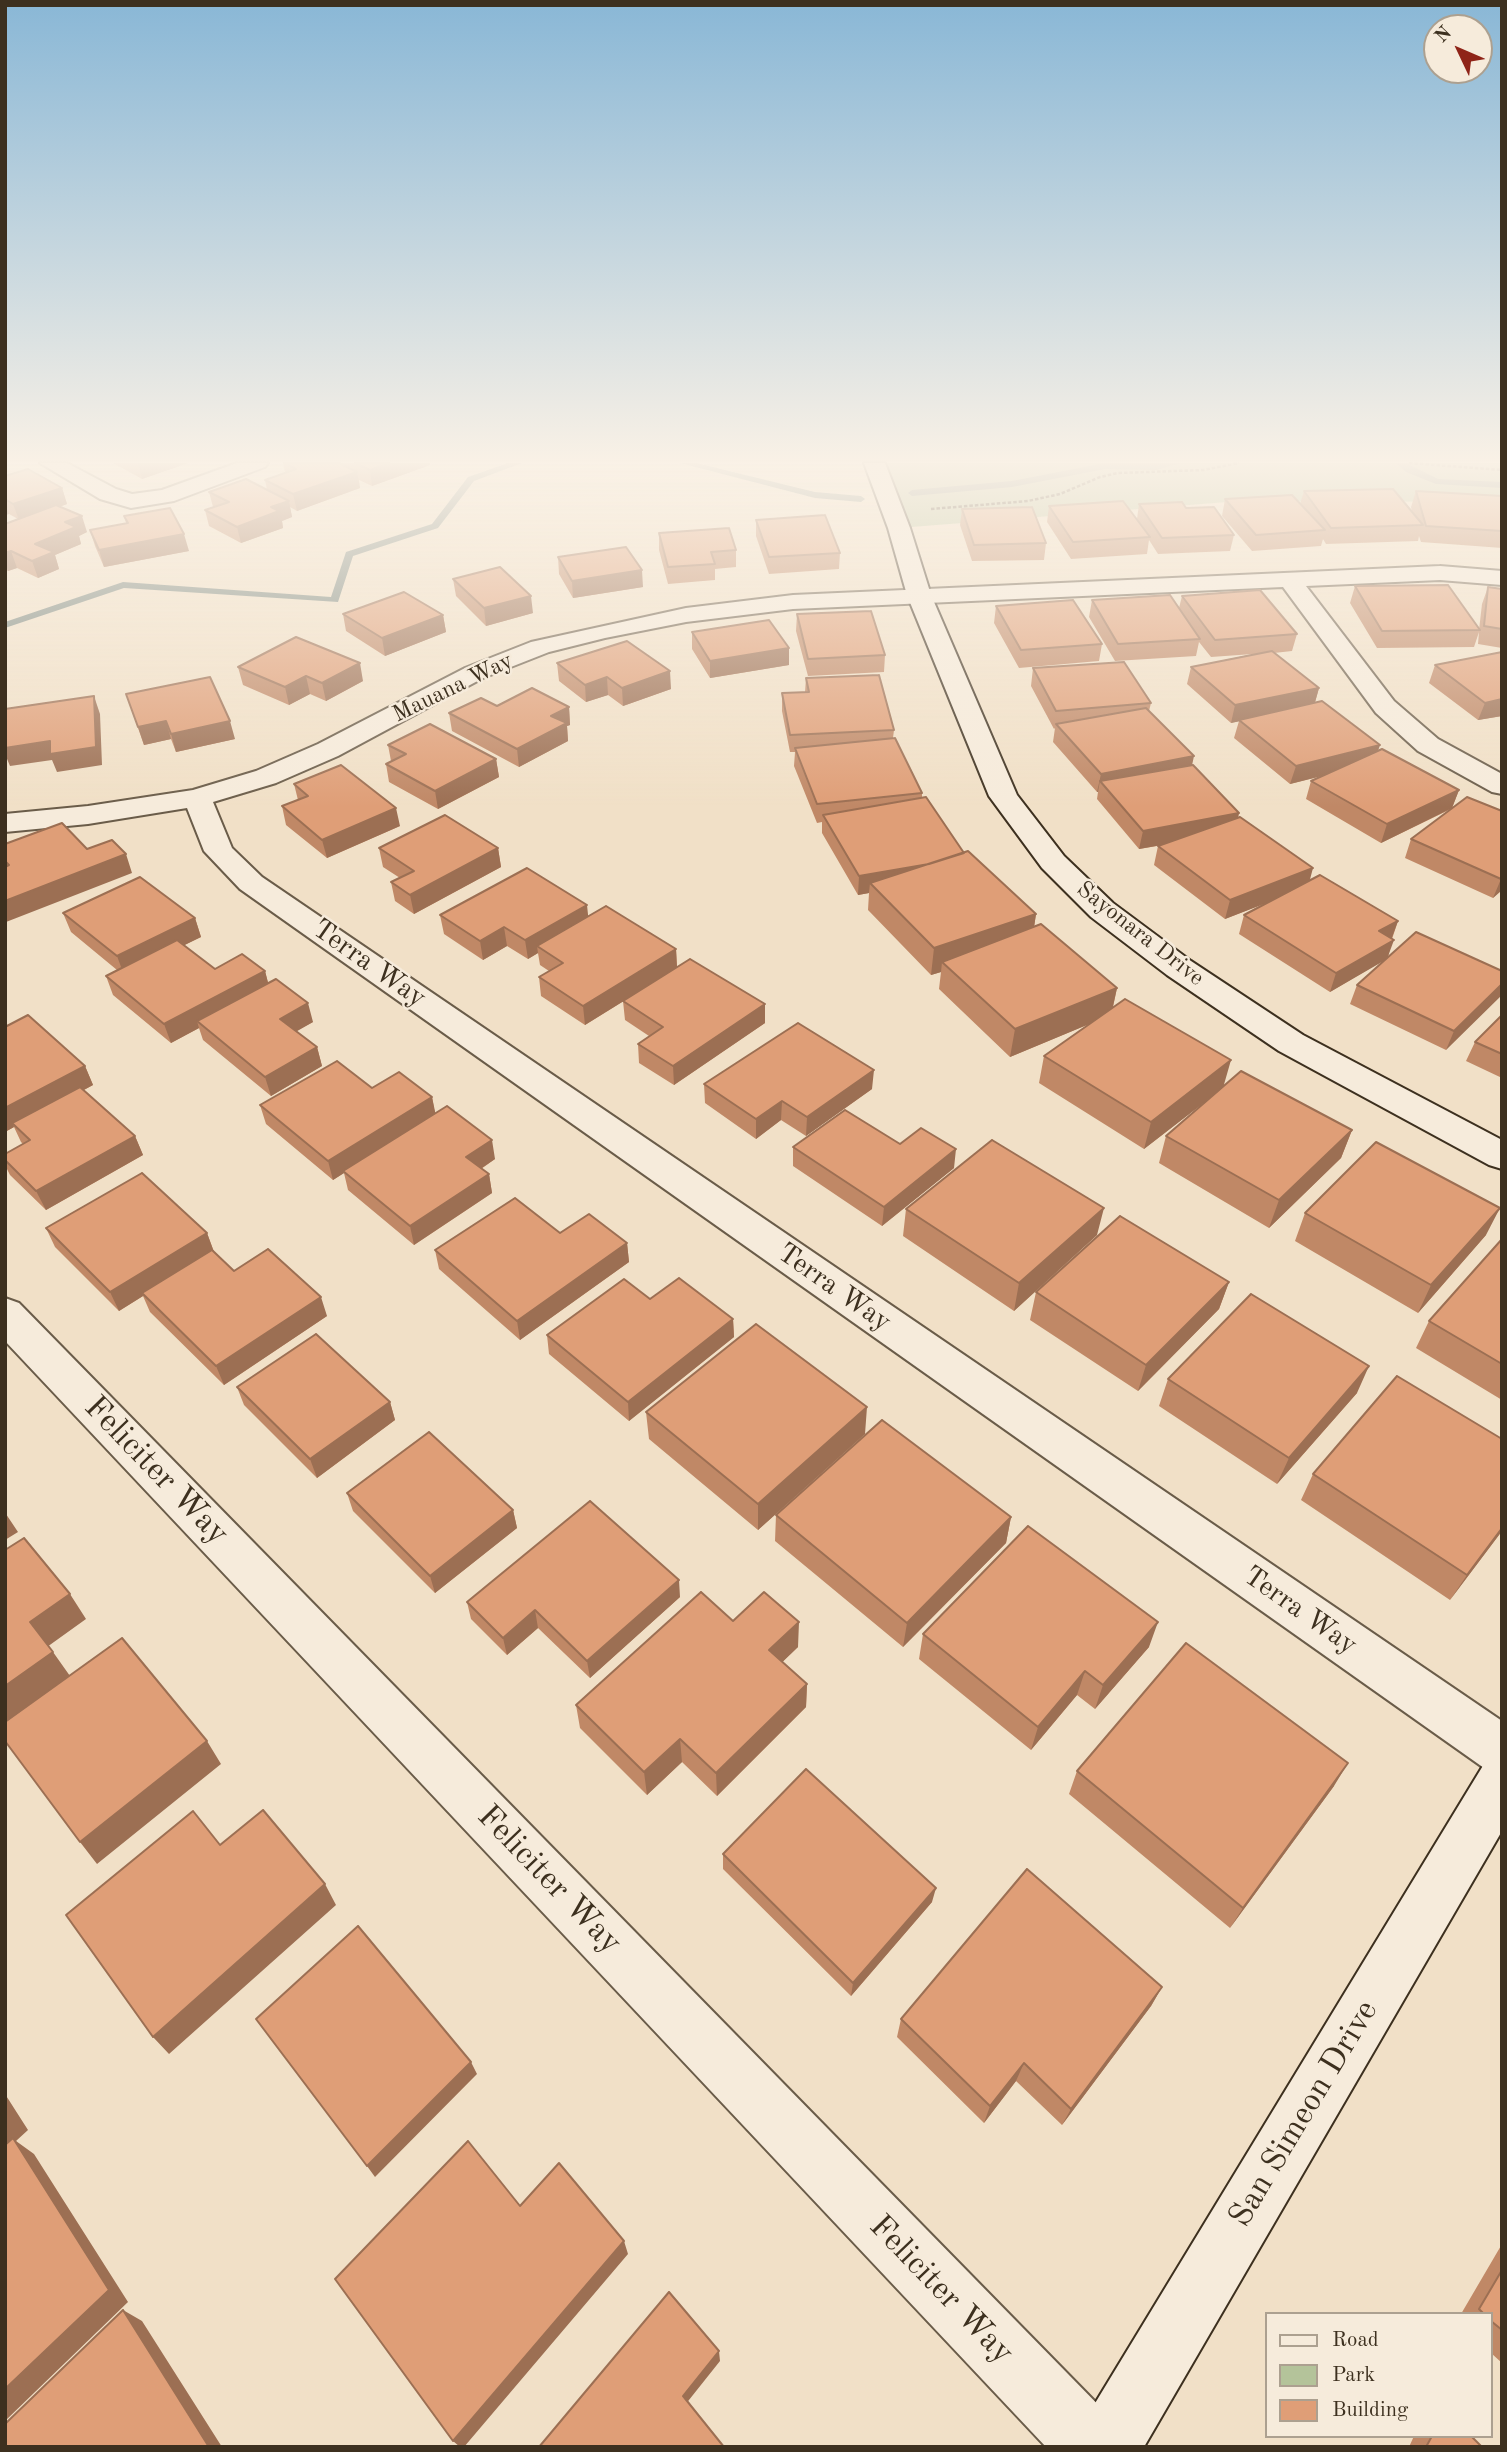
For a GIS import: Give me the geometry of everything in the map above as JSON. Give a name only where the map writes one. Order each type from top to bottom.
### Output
[{"type":"street","name":"Sayonara Drive","points":[[914,577],[1003,796],[1054,862],[1102,910],[1179,968],[1291,1043],[1502,1156]]},
{"type":"street","name":"Mauana Way","points":[[5,823],[88,815],[197,798],[266,777],[327,750],[474,673],[540,647],[686,615],[793,602],[1329,577]]},
{"type":"street","points":[[1289,579],[1385,707],[1428,745],[1502,786]]},
{"type":"street","name":"Terra Way","points":[[197,798],[219,851],[251,883],[1502,1751]]},
{"type":"street","name":"Feliciter Way","points":[[5,1314],[1092,2447]]},
{"type":"street","name":"San Simeon Drive","points":[[1107,2447],[1502,1782]]},
{"type":"building","points":[[511,577],[531,596],[484,608],[453,579]]},
{"type":"building","points":[[570,577],[595,577],[572,581]]},
{"type":"building","points":[[1448,585],[1480,630],[1382,631],[1355,586]]},
{"type":"building","points":[[1488,587],[1502,589],[1502,629],[1484,626]]},
{"type":"building","points":[[1260,590],[1297,634],[1215,640],[1182,596]]},
{"type":"building","points":[[404,592],[443,615],[382,638],[343,614]]},
{"type":"building","points":[[1170,595],[1200,639],[1118,644],[1092,600]]},
{"type":"building","points":[[1073,600],[1102,644],[1021,650],[996,606]]},
{"type":"building","points":[[871,611],[885,655],[808,659],[797,614]]},
{"type":"building","points":[[769,620],[789,648],[710,661],[692,632]]},
{"type":"building","points":[[296,637],[360,663],[322,683],[306,676],[285,687],[238,667]]},
{"type":"building","points":[[627,641],[670,671],[622,688],[607,677],[585,685],[557,663]]},
{"type":"building","points":[[1272,651],[1319,688],[1235,705],[1191,667]]},
{"type":"building","points":[[1502,652],[1502,699],[1485,703],[1435,665]]},
{"type":"building","points":[[1124,662],[1151,703],[1056,711],[1033,668]]},
{"type":"building","points":[[879,675],[894,730],[790,735],[782,693],[809,692],[806,678]]},
{"type":"building","points":[[210,677],[230,721],[171,734],[166,721],[138,727],[126,694]]},
{"type":"building","points":[[532,688],[569,707],[551,716],[567,723],[517,749],[449,713],[481,698],[497,706]]},
{"type":"building","points":[[94,696],[96,747],[50,754],[50,741],[5,748],[5,709]]},
{"type":"building","points":[[1322,701],[1380,745],[1296,766],[1239,720]]},
{"type":"building","points":[[1146,708],[1194,756],[1101,774],[1056,724]]},
{"type":"building","points":[[430,724],[496,759],[435,791],[386,764],[406,754],[388,745]]},
{"type":"building","points":[[895,738],[922,793],[817,804],[795,748]]},
{"type":"building","points":[[1382,749],[1459,790],[1387,824],[1311,781]]},
{"type":"building","points":[[341,765],[396,808],[322,840],[282,806],[308,796],[294,784]]},
{"type":"building","points":[[1193,765],[1239,813],[1143,831],[1100,781]]},
{"type":"building","points":[[926,797],[964,853],[929,864],[859,876],[823,815]]},
{"type":"building","points":[[1467,797],[1502,811],[1501,879],[1411,839]]},
{"type":"building","points":[[445,815],[498,848],[410,895],[391,882],[414,871],[379,848]]},
{"type":"building","points":[[1240,817],[1313,868],[1230,900],[1158,846]]},
{"type":"building","points":[[62,823],[87,849],[112,840],[126,854],[5,901],[5,867],[9,865],[5,861],[5,844]]},
{"type":"building","points":[[968,851],[1036,914],[934,948],[870,883]]},
{"type":"building","points":[[527,868],[587,905],[525,940],[504,927],[480,941],[440,915]]},
{"type":"building","points":[[1320,875],[1398,921],[1379,931],[1394,940],[1336,973],[1244,915]]},
{"type":"building","points":[[140,877],[195,918],[117,956],[63,913]]},
{"type":"building","points":[[606,906],[676,949],[583,1006],[539,977],[563,963],[537,946]]},
{"type":"building","points":[[1041,924],[1117,988],[1015,1029],[942,962]]},
{"type":"building","points":[[1416,932],[1502,971],[1502,984],[1454,1031],[1357,985]]},
{"type":"building","points":[[177,940],[215,969],[242,954],[265,971],[164,1024],[106,976]]},
{"type":"building","points":[[690,959],[765,1004],[673,1066],[638,1044],[663,1027],[623,1001]]},
{"type":"building","points":[[276,979],[308,1003],[280,1019],[317,1047],[265,1077],[197,1021]]},
{"type":"building","points":[[1125,999],[1231,1060],[1151,1122],[1044,1056]]},
{"type":"building","points":[[28,1015],[85,1066],[5,1108],[5,1027]]},
{"type":"building","points":[[1502,1015],[1502,1054],[1475,1042]]},
{"type":"building","points":[[798,1023],[874,1070],[807,1117],[782,1101],[756,1119],[704,1084]]},
{"type":"building","points":[[337,1061],[372,1088],[399,1072],[432,1097],[328,1161],[260,1105]]},
{"type":"building","points":[[1241,1071],[1352,1130],[1279,1200],[1166,1136]]},
{"type":"building","points":[[80,1087],[135,1136],[36,1191],[5,1160],[5,1154],[30,1140],[12,1123]]},
{"type":"building","points":[[447,1106],[492,1140],[466,1157],[489,1174],[410,1226],[343,1171]]},
{"type":"building","points":[[845,1110],[900,1144],[921,1128],[956,1149],[884,1207],[793,1147]]},
{"type":"building","points":[[992,1140],[1104,1208],[1019,1283],[906,1209]]},
{"type":"building","points":[[1376,1142],[1500,1208],[1431,1285],[1305,1213]]},
{"type":"building","points":[[142,1173],[207,1233],[110,1292],[46,1228]]},
{"type":"building","points":[[515,1198],[560,1233],[589,1214],[627,1243],[517,1321],[435,1250]]},
{"type":"building","points":[[1120,1216],[1229,1282],[1146,1365],[1036,1292]]},
{"type":"building","points":[[1502,1239],[1502,1364],[1429,1321]]},
{"type":"building","points":[[268,1249],[321,1297],[216,1366],[142,1293],[212,1250],[234,1271]]},
{"type":"building","points":[[679,1278],[733,1319],[628,1402],[547,1335],[624,1279],[650,1299]]},
{"type":"building","points":[[1251,1294],[1369,1366],[1289,1458],[1168,1379]]},
{"type":"building","points":[[756,1324],[867,1407],[758,1504],[646,1412]]},
{"type":"building","points":[[316,1334],[390,1402],[310,1459],[237,1387]]},
{"type":"building","points":[[1397,1376],[1502,1439],[1502,1528],[1467,1575],[1313,1474]]},
{"type":"building","points":[[882,1420],[1011,1517],[907,1623],[776,1515]]},
{"type":"building","points":[[429,1432],[513,1510],[430,1576],[347,1493]]},
{"type":"building","points":[[590,1501],[679,1580],[587,1661],[535,1610],[503,1638],[467,1602]]},
{"type":"building","points":[[1028,1526],[1158,1622],[1103,1685],[1085,1671],[1038,1727],[923,1634]]},
{"type":"building","points":[[24,1538],[70,1594],[30,1622],[53,1652],[5,1686],[5,1550]]},
{"type":"building","points":[[701,1592],[733,1621],[764,1592],[799,1622],[769,1650],[807,1684],[716,1773],[680,1739],[644,1772],[576,1705]]},
{"type":"building","points":[[122,1638],[207,1741],[80,1842],[5,1741],[5,1722]]},
{"type":"building","points":[[1186,1643],[1348,1763],[1243,1908],[1077,1771]]},
{"type":"building","points":[[806,1769],[936,1888],[853,1983],[723,1854]]},
{"type":"building","points":[[263,1810],[325,1884],[153,2037],[66,1915],[193,1811],[220,1845]]},
{"type":"building","points":[[1027,1869],[1162,1987],[1071,2109],[1024,2063],[990,2106],[901,2019]]},
{"type":"building","points":[[358,1926],[471,2062],[367,2166],[256,2019]]},
{"type":"building","points":[[13,2138],[109,2290],[5,2389],[5,2145]]},
{"type":"building","points":[[468,2141],[520,2206],[559,2163],[624,2241],[453,2441],[335,2279]]},
{"type":"building","points":[[1502,2270],[1502,2330],[1493,2323],[1493,2312],[1482,2312],[1479,2309]]},
{"type":"building","points":[[669,2292],[719,2351],[683,2396],[724,2447],[539,2447]]},
{"type":"building","points":[[123,2310],[209,2447],[5,2447],[5,2424]]},
{"type":"building","points":[[1431,2438],[1473,2438],[1482,2447],[1426,2447]]},
{"type":"waterway","points":[[5,625],[123,585],[335,600],[342,577]]}]
